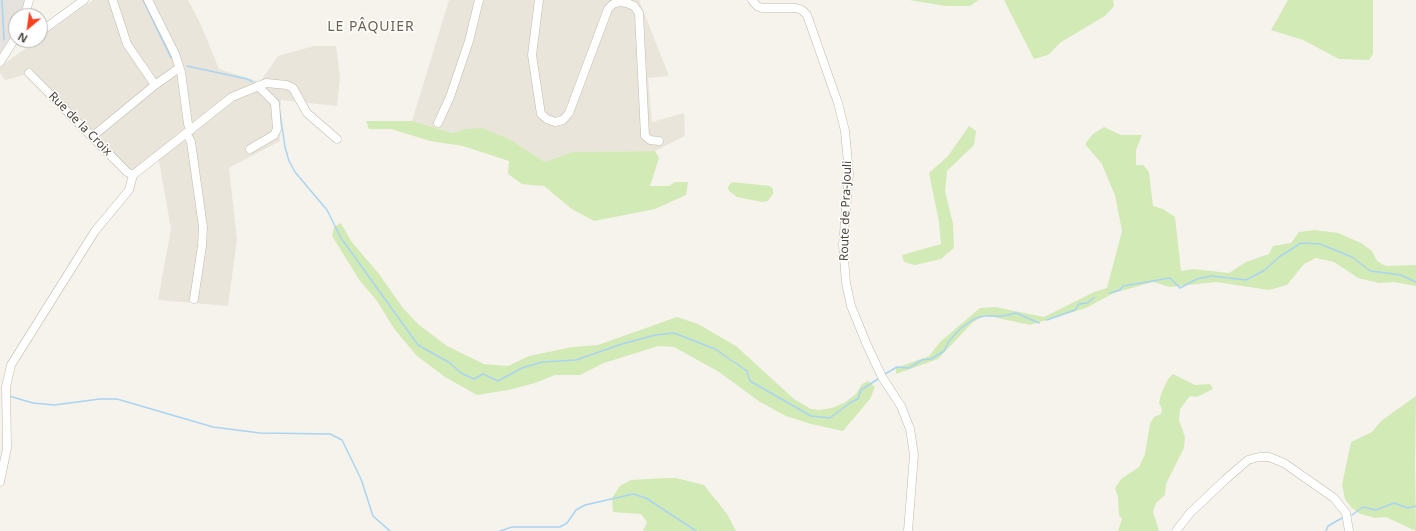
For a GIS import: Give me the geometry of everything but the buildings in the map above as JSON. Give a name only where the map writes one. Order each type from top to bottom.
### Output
[{"type":"street","points":[[48,26],[84,0]]},
{"type":"street","points":[[148,0],[172,45],[180,68],[203,228],[202,246],[194,299]]},
{"type":"street","points":[[438,123],[450,97],[469,41],[479,0]]},
{"type":"street","points":[[539,0],[532,55],[540,114],[555,122],[563,120],[570,113],[608,9],[613,4],[620,2],[627,3],[634,6],[639,13],[645,136],[650,140],[660,141]]},
{"type":"street","name":"Route de Pra-Jouli","points":[[752,0],[757,6],[762,8],[796,8],[802,10],[807,15],[838,103],[845,131],[849,174],[843,246],[846,283],[851,306],[867,345],[882,377],[902,406],[910,429],[914,455],[908,531]]},
{"type":"street","points":[[113,1],[127,44],[155,85]]},
{"type":"street","points":[[0,62],[9,48]]},
{"type":"street","points":[[93,136],[155,85],[180,68]]},
{"type":"street","name":"Rue de la Croix","points":[[29,72],[127,172],[133,175]]},
{"type":"street","points":[[0,482],[7,448],[6,395],[9,374],[17,354],[95,231],[129,190],[133,175],[232,97],[266,83],[280,83],[293,88],[307,113],[337,139]]},
{"type":"street","points":[[250,149],[274,135],[278,129],[275,103],[258,86]]},
{"type":"street","points":[[1176,531],[1190,513],[1226,479],[1248,460],[1259,457],[1269,457],[1284,462],[1334,498],[1346,514],[1349,531]]},
{"type":"shaded area","points":[[0,0],[25,0],[23,8],[8,8],[8,42],[0,54]]},
{"type":"shaded area","points":[[93,0],[188,0],[201,25],[219,69],[260,82],[278,56],[314,46],[336,46],[340,77],[337,106],[281,100],[280,141],[229,168],[237,239],[228,306],[158,300],[171,229],[159,161],[139,170],[130,172],[32,73],[5,80],[0,73],[0,67],[26,48],[48,48],[48,32]]},
{"type":"shaded area","points":[[449,0],[639,0],[669,76],[648,78],[652,122],[684,113],[685,136],[655,151],[572,152],[545,162],[511,140],[465,129],[453,133],[412,121]]},
{"type":"green space","points":[[909,0],[979,0],[970,6],[946,6]]},
{"type":"green space","points":[[1004,0],[1113,0],[1114,6],[1105,16],[1061,42],[1048,55],[1034,59]]},
{"type":"green space","points":[[1288,0],[1373,0],[1373,54],[1369,60],[1339,59],[1303,40],[1271,30]]},
{"type":"green space","points":[[366,121],[412,121],[453,133],[465,129],[482,128],[511,140],[545,162],[572,152],[655,151],[659,158],[650,186],[669,186],[675,182],[688,182],[686,195],[655,209],[594,221],[572,209],[544,186],[522,184],[508,174],[509,161],[463,146],[430,141],[391,129],[369,129]]},
{"type":"green space","points":[[969,126],[976,131],[974,145],[947,171],[945,191],[953,224],[954,248],[941,259],[915,265],[904,262],[902,255],[941,244],[939,222],[929,173],[948,156]]},
{"type":"green space","points":[[1104,127],[1121,135],[1142,135],[1136,150],[1136,165],[1143,165],[1149,172],[1153,206],[1163,209],[1175,217],[1181,271],[1193,269],[1229,273],[1246,262],[1269,254],[1273,246],[1291,243],[1299,232],[1315,230],[1338,233],[1361,243],[1372,251],[1377,261],[1386,266],[1416,265],[1416,286],[1394,282],[1379,283],[1358,278],[1334,262],[1316,258],[1304,264],[1287,285],[1269,290],[1216,282],[1170,287],[1153,282],[1114,293],[1086,308],[1030,325],[984,315],[972,323],[938,359],[896,374],[896,368],[929,356],[940,342],[980,308],[995,307],[1044,317],[1094,292],[1107,288],[1122,231],[1115,195],[1102,164],[1085,144],[1093,134]]},
{"type":"green space","points":[[732,182],[770,186],[773,189],[773,194],[768,201],[762,202],[737,197],[729,191],[728,187]]},
{"type":"green space","points":[[341,223],[351,241],[379,274],[403,308],[418,324],[447,346],[484,364],[508,366],[529,356],[572,347],[598,345],[677,317],[698,324],[736,346],[794,399],[811,409],[819,410],[832,408],[844,403],[856,394],[862,384],[868,381],[875,387],[870,399],[843,431],[811,424],[786,416],[760,402],[719,372],[674,347],[658,346],[604,363],[580,375],[555,375],[535,383],[508,390],[477,395],[445,377],[417,356],[395,330],[377,301],[360,281],[332,236],[334,227]]},
{"type":"green space","points":[[1173,374],[1195,385],[1210,384],[1213,389],[1197,397],[1190,396],[1180,409],[1179,420],[1185,437],[1184,448],[1166,484],[1165,495],[1156,503],[1153,512],[1159,531],[1118,531],[1122,519],[1119,515],[1118,497],[1115,488],[1121,479],[1139,467],[1145,454],[1150,424],[1154,417],[1161,414],[1162,409],[1159,403],[1161,394],[1168,379]]},
{"type":"green space","points":[[1416,396],[1416,531],[1386,517],[1376,518],[1360,514],[1351,507],[1345,499],[1342,485],[1351,442],[1372,432],[1381,421]]},
{"type":"green space","points":[[676,478],[704,485],[727,514],[736,531],[643,531],[647,522],[641,514],[613,512],[612,498],[620,486],[631,480]]},
{"type":"waterway","points":[[2,0],[4,40]]},
{"type":"waterway","points":[[143,0],[171,58]]},
{"type":"waterway","points":[[187,66],[247,79],[253,82]]},
{"type":"waterway","points":[[278,100],[285,147],[289,161],[295,172],[327,210],[341,238],[418,345],[450,363],[461,373],[474,379],[483,374],[498,381],[522,368],[542,362],[576,360],[622,344],[655,335],[674,333],[715,349],[747,371],[750,381],[811,416],[830,418],[851,402],[858,399],[861,390],[878,379]]},
{"type":"waterway","points":[[1110,293],[1120,290],[1123,286],[1170,278],[1180,288],[1197,279],[1211,276],[1246,280],[1265,270],[1279,257],[1301,243],[1320,244],[1352,257],[1370,271],[1401,275],[1416,282]]},
{"type":"waterway","points":[[1047,320],[1075,310],[1079,304],[1087,303],[1094,298]]},
{"type":"waterway","points":[[885,374],[897,367],[909,368],[922,360],[931,359],[944,351],[949,341],[960,329],[974,319],[984,316],[1003,316],[1016,313],[1039,323]]},
{"type":"waterway","points":[[9,396],[33,403],[54,405],[100,399],[117,399],[213,427],[260,433],[330,434],[342,440],[361,479],[373,516],[390,531]]},
{"type":"waterway","points":[[500,531],[512,527],[560,527],[567,523],[576,510],[585,505],[633,494],[646,498],[696,531]]},
{"type":"waterway","points":[[1352,515],[1363,507],[1376,510],[1394,503],[1408,508],[1416,506]]},
{"type":"waterway","points":[[1326,531],[1328,526],[1342,518]]},
{"type":"district","name":"LE PÂQUIER","points":[[371,27]]}]
